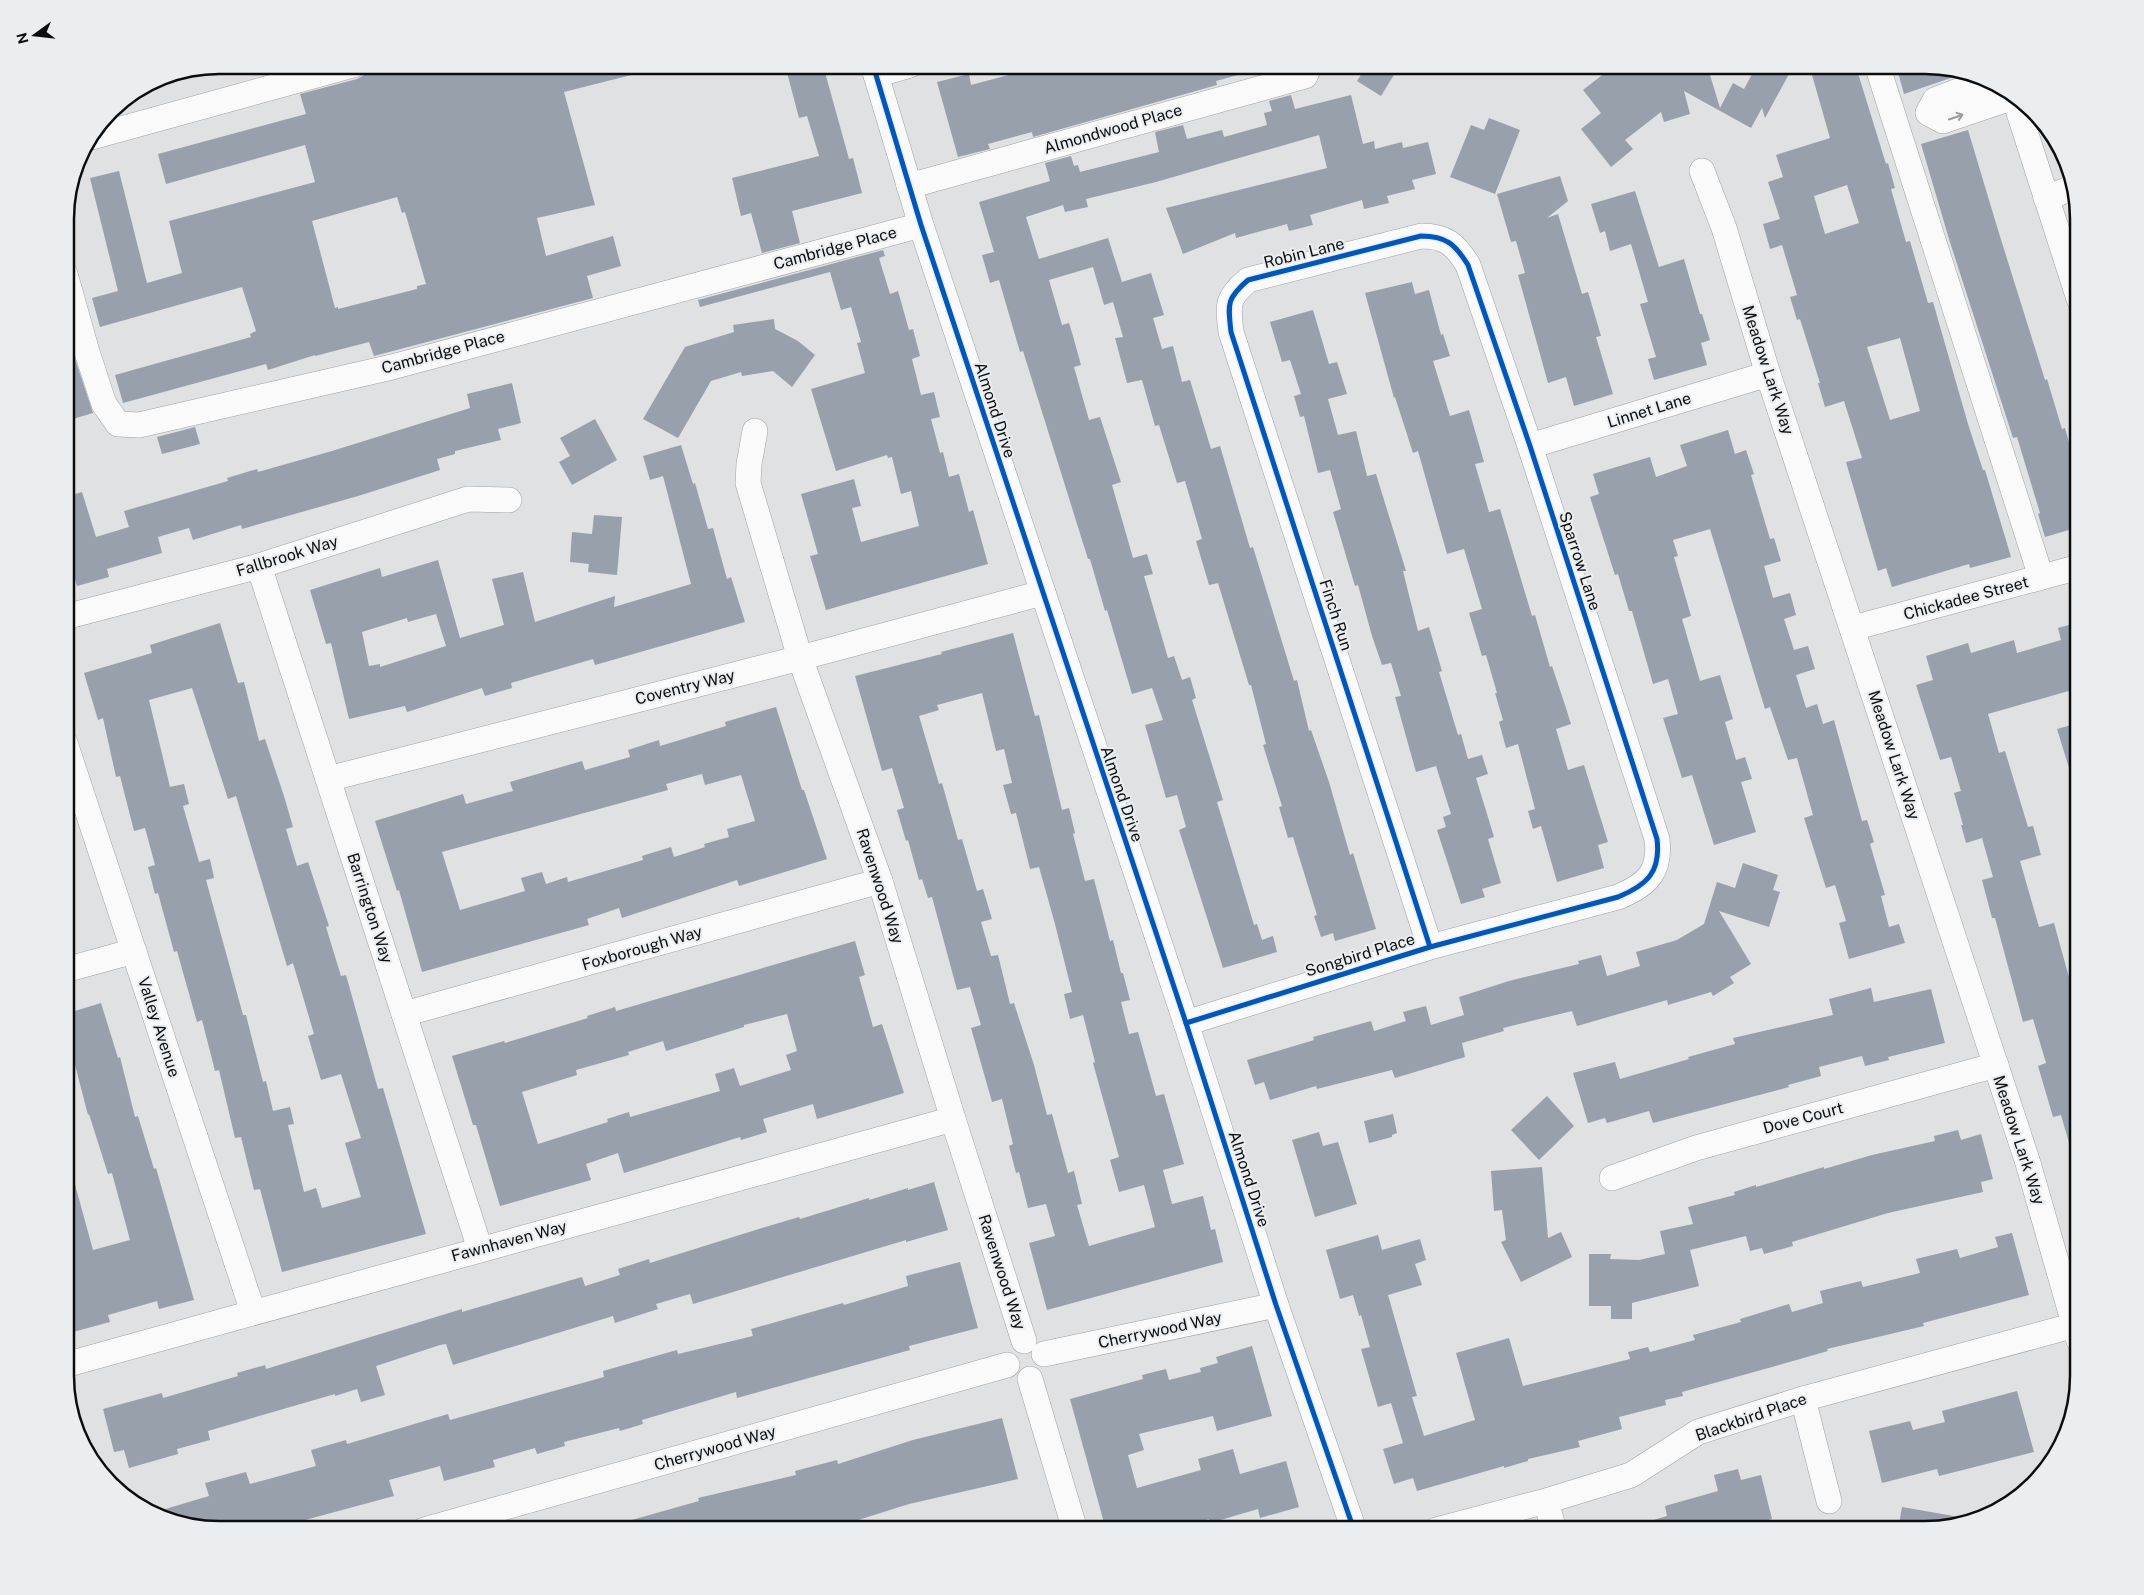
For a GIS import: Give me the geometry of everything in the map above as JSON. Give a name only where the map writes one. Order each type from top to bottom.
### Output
[{"type":"street","points":[[101,135],[320,74]]},
{"type":"street","name":"Almond Drive","points":[[875,74],[921,225],[1186,1023],[1276,1305],[1351,1521]]},
{"type":"street","name":"Almondwood Place","points":[[909,186],[1304,76],[1305,74]]},
{"type":"street","points":[[1880,74],[2041,577]]},
{"type":"street","points":[[1896,124],[1928,113],[1936,100],[1978,84]]},
{"type":"street","points":[[1928,113],[1943,121],[2005,98]]},
{"type":"street","points":[[2018,107],[2070,271]]},
{"type":"street","name":"Meadow Lark Way","points":[[1702,171],[1724,228],[1768,374],[2028,1163],[2070,1309]]},
{"type":"street","points":[[2046,198],[2067,190]]},
{"type":"street","name":"Cambridge Place","points":[[74,306],[104,404],[118,424],[139,425],[392,366],[921,225]]},
{"type":"street","name":"Sparrow Lane","points":[[1384,245],[1421,236],[1438,236],[1458,249],[1468,265],[1530,446],[1658,839],[1659,853],[1652,874],[1639,888],[1618,897],[1573,909]]},
{"type":"street","name":"Robin Lane","points":[[1235,291],[1248,280],[1384,245]]},
{"type":"street","name":"Finch Run","points":[[1235,291],[1228,306],[1231,332],[1430,947]]},
{"type":"street","name":"Linnet Lane","points":[[1530,446],[1768,374]]},
{"type":"street","name":"Ravenwood Way","points":[[756,431],[749,464],[748,483],[800,658],[880,881],[953,1118],[1034,1347]]},
{"type":"street","name":"Fallbrook Way","points":[[74,615],[258,566],[468,499],[509,500]]},
{"type":"street","name":"Barrington Way","points":[[258,566],[480,1249]]},
{"type":"street","name":"Chickadee Street","points":[[1853,628],[2070,569]]},
{"type":"street","name":"Coventry Way","points":[[328,779],[800,658],[1042,592]]},
{"type":"street","name":"Valley Avenue","points":[[74,770],[252,1312]]},
{"type":"street","name":"Foxborough Way","points":[[404,1014],[880,881]]},
{"type":"street","name":"Songbird Place","points":[[1186,1023],[1430,947],[1573,909]]},
{"type":"street","points":[[74,968],[134,951]]},
{"type":"street","name":"Dove Court","points":[[1612,1178],[1696,1148],[1996,1065]]},
{"type":"street","name":"Fawnhaven Way","points":[[74,1362],[953,1118]]},
{"type":"street","name":"Cherrywood Way","points":[[1034,1347],[1276,1305]]},
{"type":"street","name":"Blackbird Place","points":[[1470,1521],[1546,1501],[1631,1475],[1698,1432],[1803,1399],[2070,1335]]},
{"type":"street","points":[[1017,1342],[1034,1347],[1045,1361],[1041,1372],[1030,1379],[1016,1377],[1007,1366],[1008,1352],[1017,1342]]},
{"type":"street","name":"Cherrywood Way","points":[[456,1521],[1007,1366]]},
{"type":"street","points":[[1030,1379],[1072,1521]]},
{"type":"street","points":[[1803,1399],[1829,1501]]},
{"type":"street","points":[[1546,1501],[1552,1521]]},
{"type":"building","points":[[364,74],[635,74],[564,92],[595,205],[537,218],[546,256],[613,236],[621,266],[587,276],[593,298],[374,356],[369,342],[315,355],[268,370],[266,364],[123,403],[115,375],[251,337],[250,334],[256,331],[242,287],[100,327],[92,298],[118,291],[90,178],[119,171],[147,283],[182,273],[169,221],[315,182],[305,145],[166,184],[158,154],[306,114],[300,94],[357,79]],"holes":[[[397,197],[402,213],[405,212],[426,284],[417,286],[417,289],[338,309],[338,307],[335,308],[312,221]]]},
{"type":"building","points":[[787,74],[825,74],[849,159],[853,158],[862,193],[792,211],[800,243],[762,253],[751,213],[741,216],[732,178],[819,156],[807,116],[799,118]]},
{"type":"building","points":[[969,74],[971,85],[1012,74],[1241,74],[1216,81],[1217,85],[1033,137],[1032,132],[988,144],[990,149],[958,157],[937,82]]},
{"type":"building","points":[[1361,74],[1394,74],[1381,96],[1357,81]]},
{"type":"building","points":[[1603,74],[1710,74],[1720,108],[1733,83],[1744,89],[1752,74],[1789,74],[1765,118],[1762,108],[1751,128],[1684,91],[1690,114],[1664,122],[1661,112],[1625,140],[1633,149],[1611,167],[1581,129],[1601,113],[1583,90]]},
{"type":"building","points":[[1812,74],[1858,74],[1886,164],[1888,163],[1895,188],[1891,189],[1906,242],[1910,241],[1928,303],[1933,302],[1968,424],[1983,470],[1985,470],[2011,557],[1970,568],[1969,564],[1892,587],[1886,568],[1878,571],[1846,462],[1862,458],[1844,401],[1825,407],[1818,383],[1820,383],[1800,319],[1797,320],[1790,297],[1797,295],[1782,245],[1770,249],[1763,224],[1780,219],[1768,182],[1783,177],[1776,155],[1830,138]],"holes":[[[1847,185],[1859,223],[1825,234],[1814,196]],[[1900,338],[1920,411],[1890,420],[1867,347]]]},
{"type":"building","points":[[1898,74],[1953,77],[1904,94]]},
{"type":"building","points":[[1291,95],[1295,109],[1351,95],[1363,144],[1374,141],[1375,149],[1402,142],[1403,148],[1428,142],[1436,174],[1412,180],[1415,189],[1387,196],[1389,203],[1364,209],[1362,200],[1310,215],[1313,225],[1289,231],[1287,224],[1236,238],[1235,233],[1183,254],[1166,208],[1327,168],[1319,135],[1156,182],[1086,199],[1088,207],[1065,212],[1063,205],[1026,217],[1039,259],[1108,238],[1122,282],[1151,273],[1164,315],[1153,318],[1162,349],[1173,346],[1182,382],[1190,380],[1211,449],[1220,446],[1250,548],[1253,547],[1294,681],[1297,680],[1309,731],[1311,730],[1329,782],[1350,855],[1353,853],[1376,929],[1335,941],[1333,933],[1321,937],[1314,916],[1317,915],[1293,837],[1288,838],[1279,807],[1282,806],[1263,745],[1266,744],[1251,685],[1249,685],[1218,583],[1209,585],[1196,541],[1202,539],[1185,481],[1177,483],[1159,425],[1155,426],[1142,380],[1127,383],[1115,338],[1123,337],[1113,302],[1104,305],[1093,267],[1049,280],[1062,325],[1069,323],[1073,336],[1081,365],[1074,367],[1089,420],[1100,417],[1121,482],[1112,485],[1133,558],[1147,554],[1153,574],[1144,576],[1168,658],[1174,656],[1182,680],[1190,677],[1196,698],[1192,700],[1223,800],[1217,802],[1254,925],[1257,924],[1262,940],[1273,936],[1277,952],[1223,968],[1179,830],[1186,827],[1177,795],[1166,798],[1145,725],[1163,720],[1152,688],[1132,694],[1107,610],[1105,611],[1090,559],[1088,559],[1023,351],[1020,352],[999,280],[990,283],[982,255],[994,252],[979,202],[1050,181],[1045,163],[1071,156],[1074,166],[1078,165],[1080,172],[1159,152],[1155,132],[1183,125],[1187,139],[1222,130],[1224,137],[1267,125],[1264,113],[1272,111],[1269,101]]},
{"type":"building","points":[[1489,118],[1520,130],[1495,194],[1450,177],[1471,125],[1484,130]]},
{"type":"building","points":[[1968,130],[2045,380],[2047,379],[2062,429],[2065,428],[2070,446],[2070,530],[2045,537],[2038,514],[2040,513],[2017,437],[2013,438],[1949,239],[1921,144]]},
{"type":"building","points":[[1560,176],[1568,201],[1547,218],[1558,214],[1582,294],[1588,292],[1601,336],[1596,337],[1613,394],[1574,406],[1566,377],[1548,383],[1518,275],[1525,273],[1516,241],[1511,242],[1497,194]]},
{"type":"building","points":[[1635,191],[1659,267],[1684,259],[1700,314],[1702,314],[1710,340],[1701,343],[1707,365],[1654,380],[1648,359],[1656,357],[1640,304],[1648,302],[1631,244],[1610,251],[1605,231],[1600,233],[1591,204]]},
{"type":"building","points":[[883,250],[885,256],[879,258],[890,294],[898,291],[909,330],[913,329],[920,356],[912,359],[921,395],[934,392],[940,417],[931,419],[940,453],[943,452],[949,477],[959,474],[969,512],[973,510],[988,564],[826,610],[810,556],[818,554],[801,494],[854,479],[861,506],[852,508],[861,542],[919,526],[911,491],[901,494],[892,457],[888,458],[887,455],[836,471],[811,389],[865,373],[857,343],[861,342],[851,307],[841,310],[830,272],[700,307],[698,300]]},
{"type":"building","points":[[1412,282],[1415,294],[1429,290],[1441,335],[1443,334],[1450,356],[1433,361],[1450,416],[1469,410],[1484,462],[1475,464],[1489,512],[1500,509],[1532,616],[1535,615],[1550,667],[1552,666],[1564,702],[1571,724],[1556,729],[1568,770],[1584,765],[1608,842],[1598,845],[1604,868],[1557,882],[1541,826],[1533,829],[1528,811],[1535,809],[1518,744],[1506,748],[1499,722],[1503,720],[1495,693],[1497,693],[1486,655],[1482,656],[1469,613],[1482,609],[1464,549],[1447,554],[1418,451],[1413,453],[1394,398],[1365,293]]},
{"type":"building","points":[[1313,310],[1329,364],[1337,362],[1347,394],[1328,399],[1338,435],[1356,431],[1367,476],[1376,474],[1406,571],[1403,571],[1418,631],[1429,627],[1442,671],[1439,672],[1458,735],[1461,734],[1468,759],[1482,755],[1488,774],[1476,778],[1494,837],[1488,839],[1501,883],[1482,889],[1485,897],[1461,904],[1437,830],[1446,827],[1443,817],[1451,814],[1436,766],[1416,772],[1395,697],[1401,696],[1391,663],[1382,665],[1358,585],[1355,586],[1333,512],[1341,509],[1330,470],[1318,473],[1304,416],[1300,417],[1294,396],[1301,394],[1290,360],[1282,362],[1270,322]]},
{"type":"building","points":[[774,319],[775,329],[798,341],[815,355],[792,387],[773,371],[742,376],[741,372],[711,381],[678,438],[643,419],[685,347],[734,332],[733,325]]},
{"type":"building","points":[[74,356],[93,413],[74,419]]},
{"type":"building","points":[[512,383],[521,423],[498,429],[501,440],[455,451],[455,454],[437,459],[440,470],[358,496],[242,529],[241,525],[193,540],[189,528],[158,537],[162,553],[107,569],[109,577],[77,586],[74,575],[74,494],[82,492],[96,537],[129,527],[124,511],[228,481],[227,478],[257,469],[258,472],[332,451],[470,408],[467,394]]},
{"type":"building","points":[[595,419],[617,460],[572,485],[559,462],[570,456],[560,438]]},
{"type":"building","points":[[195,427],[200,444],[162,454],[157,437]]},
{"type":"building","points":[[1728,430],[1735,454],[1746,450],[1754,474],[1751,475],[1770,539],[1774,538],[1781,561],[1764,566],[1773,598],[1790,593],[1796,615],[1784,619],[1794,650],[1808,646],[1815,669],[1796,675],[1806,708],[1817,704],[1823,724],[1834,720],[1862,821],[1867,820],[1874,842],[1870,844],[1885,895],[1881,896],[1889,927],[1899,924],[1905,943],[1849,959],[1839,923],[1846,921],[1835,885],[1826,888],[1804,818],[1813,815],[1797,758],[1788,760],[1770,707],[1765,709],[1710,529],[1673,540],[1678,556],[1674,557],[1691,616],[1682,619],[1700,681],[1720,675],[1733,719],[1725,722],[1736,760],[1745,757],[1752,779],[1741,782],[1756,832],[1714,845],[1692,775],[1682,778],[1663,718],[1678,714],[1668,679],[1653,684],[1632,611],[1629,611],[1618,574],[1615,575],[1590,497],[1599,494],[1593,474],[1650,457],[1656,477],[1687,466],[1680,445]]},
{"type":"building","points":[[681,445],[693,484],[695,483],[708,529],[713,528],[727,579],[731,577],[745,622],[595,665],[593,659],[511,683],[512,688],[485,696],[482,688],[407,712],[405,706],[349,719],[331,643],[326,644],[310,590],[380,568],[382,577],[438,560],[460,638],[504,625],[492,579],[523,572],[535,622],[615,596],[614,607],[691,584],[663,476],[650,480],[643,456]],"holes":[[[436,614],[446,646],[380,667],[380,664],[369,666],[362,632],[407,618],[408,622]]]},
{"type":"building","points":[[594,515],[622,517],[617,575],[588,572],[589,564],[570,562],[572,532],[592,534]]},
{"type":"building","points":[[220,623],[238,683],[244,682],[259,741],[265,739],[284,796],[293,827],[286,829],[297,866],[308,862],[329,926],[326,927],[341,976],[346,975],[378,1089],[383,1088],[426,1234],[282,1272],[260,1189],[254,1190],[241,1137],[235,1138],[219,1070],[215,1071],[202,1020],[197,1022],[177,951],[174,952],[158,893],[155,894],[148,867],[155,865],[145,828],[134,831],[120,776],[116,777],[103,718],[98,720],[84,673],[152,653],[150,645]],"holes":[[[192,688],[228,799],[236,796],[287,966],[293,963],[314,1034],[308,1036],[321,1080],[341,1074],[361,1138],[345,1143],[361,1197],[322,1208],[316,1188],[304,1192],[288,1125],[294,1124],[290,1107],[273,1111],[266,1081],[263,1082],[246,1015],[243,1015],[206,880],[214,878],[210,859],[199,862],[183,806],[189,804],[184,784],[170,787],[149,700]]]},
{"type":"building","points":[[2070,625],[2070,691],[1988,714],[1999,753],[2005,751],[2028,827],[2033,826],[2041,855],[2020,861],[2039,927],[2054,923],[2070,981],[2070,1146],[2061,1115],[2053,1117],[2038,1066],[2046,1063],[2033,1019],[2023,1022],[1995,918],[1992,918],[1982,880],[1993,877],[1982,838],[1966,843],[1954,793],[1961,791],[1951,757],[1940,760],[1916,685],[1933,680],[1926,656],[1968,643],[1971,653],[2014,640],[2017,653],[2061,640],[2058,628]]},
{"type":"building","points":[[1013,633],[1035,716],[1039,715],[1062,810],[1069,808],[1075,833],[1073,834],[1085,881],[1094,879],[1110,941],[1113,940],[1121,973],[1123,973],[1130,1000],[1121,1002],[1129,1034],[1138,1032],[1156,1096],[1164,1094],[1184,1164],[1163,1170],[1172,1204],[1203,1196],[1211,1230],[1215,1229],[1223,1262],[1047,1310],[1029,1243],[1055,1236],[1046,1204],[1028,1208],[1019,1172],[1016,1173],[1009,1146],[1013,1144],[1002,1099],[992,1102],[971,1028],[981,1025],[970,987],[957,990],[932,897],[928,898],[922,879],[919,880],[908,840],[906,841],[897,810],[904,808],[892,768],[882,771],[855,676],[942,654],[941,652]],"holes":[[[982,693],[996,751],[1004,749],[1012,783],[1003,785],[1011,814],[1016,813],[1030,869],[1039,867],[1055,924],[1072,992],[1064,994],[1070,1019],[1083,1015],[1095,1062],[1093,1063],[1119,1157],[1110,1160],[1119,1192],[1144,1185],[1155,1227],[1089,1246],[1077,1205],[1082,1204],[1074,1171],[1068,1173],[1052,1114],[1047,1115],[1034,1065],[1014,1003],[1010,1004],[998,955],[991,956],[981,922],[992,919],[983,889],[977,891],[962,839],[958,840],[942,783],[939,784],[919,716],[939,710],[937,705]]]},
{"type":"building","points":[[776,707],[802,790],[804,790],[827,859],[739,886],[737,880],[622,918],[619,908],[587,919],[589,925],[422,972],[399,890],[397,891],[375,821],[463,794],[466,804],[513,791],[510,782],[582,761],[585,770],[630,757],[628,750],[659,740],[660,746],[726,726],[725,722]],"holes":[[[702,774],[705,785],[741,775],[755,821],[727,829],[729,837],[704,844],[705,847],[674,857],[671,847],[642,856],[643,860],[568,882],[567,877],[546,884],[542,872],[521,878],[525,891],[460,910],[442,852],[668,790],[666,784]]]},
{"type":"building","points":[[2070,725],[2070,771],[2057,729]]},
{"type":"building","points":[[1743,863],[1778,875],[1773,890],[1780,892],[1769,927],[1719,911],[1751,964],[1730,977],[1734,983],[1713,996],[1711,992],[1668,1005],[1667,1000],[1577,1026],[1572,1011],[1503,1028],[1504,1031],[1462,1043],[1465,1057],[1395,1078],[1392,1070],[1317,1089],[1316,1086],[1270,1100],[1264,1082],[1255,1085],[1247,1060],[1314,1040],[1313,1037],[1371,1021],[1374,1031],[1406,1021],[1403,1012],[1426,1006],[1431,1025],[1464,1015],[1459,997],[1509,981],[1579,964],[1578,961],[1601,955],[1607,976],[1640,966],[1636,952],[1677,940],[1704,924],[1717,882],[1735,888]]},
{"type":"building","points":[[855,941],[865,975],[859,977],[873,1027],[882,1024],[904,1093],[817,1119],[813,1104],[763,1119],[767,1132],[741,1140],[740,1137],[624,1173],[618,1153],[586,1164],[591,1180],[500,1206],[476,1125],[473,1125],[452,1056],[504,1041],[505,1043],[588,1018],[587,1016],[615,1007],[616,1011]],"holes":[[[787,1014],[797,1051],[786,1055],[791,1070],[740,1086],[734,1068],[715,1074],[720,1091],[630,1117],[629,1112],[607,1119],[608,1122],[538,1144],[522,1092],[577,1075],[576,1070],[629,1055],[628,1052],[663,1041],[666,1051],[744,1027],[744,1025]]]},
{"type":"building","points":[[1871,988],[1874,1002],[1931,989],[1945,1043],[1888,1057],[1889,1060],[1865,1066],[1862,1056],[1819,1067],[1821,1076],[1788,1085],[1789,1087],[1653,1123],[1649,1111],[1607,1123],[1605,1118],[1588,1123],[1573,1073],[1615,1062],[1620,1079],[1735,1044],[1733,1038],[1833,1015],[1829,999]]},
{"type":"building","points":[[101,1003],[118,1058],[120,1057],[135,1117],[138,1116],[154,1169],[156,1168],[194,1300],[159,1309],[157,1301],[108,1315],[110,1322],[74,1332],[74,1181],[93,1250],[130,1240],[112,1173],[108,1174],[88,1115],[74,1061],[74,1011]]},
{"type":"building","points":[[1547,1096],[1574,1126],[1539,1160],[1511,1130]]},
{"type":"building","points":[[1393,1114],[1397,1133],[1392,1135],[1392,1137],[1369,1143],[1364,1121]]},
{"type":"building","points":[[1958,1130],[1961,1140],[1981,1134],[1993,1179],[1981,1182],[1983,1192],[1888,1213],[1792,1242],[1793,1246],[1764,1254],[1762,1248],[1750,1251],[1746,1236],[1690,1250],[1699,1286],[1632,1303],[1632,1319],[1611,1319],[1611,1306],[1589,1306],[1589,1254],[1611,1254],[1610,1259],[1639,1260],[1665,1254],[1660,1231],[1693,1224],[1688,1207],[1735,1195],[1734,1192],[1756,1185],[1756,1187],[1824,1167],[1824,1169],[1872,1155],[1935,1141],[1934,1136]]},
{"type":"building","points":[[1319,1132],[1323,1146],[1338,1142],[1357,1204],[1315,1217],[1292,1140]]},
{"type":"building","points":[[1542,1167],[1548,1238],[1561,1232],[1572,1257],[1521,1282],[1501,1242],[1506,1240],[1502,1210],[1494,1211],[1491,1171]]},
{"type":"building","points":[[934,1182],[948,1230],[906,1242],[906,1240],[693,1304],[690,1294],[656,1304],[658,1309],[615,1323],[613,1316],[453,1365],[446,1344],[440,1345],[376,1366],[385,1395],[361,1402],[357,1389],[335,1396],[335,1394],[208,1431],[210,1440],[177,1449],[178,1454],[129,1468],[124,1450],[114,1452],[103,1409],[162,1393],[163,1398],[238,1376],[237,1373],[265,1365],[266,1369],[462,1309],[462,1312],[582,1277],[585,1286],[620,1275],[618,1269],[649,1259],[650,1263],[799,1217],[800,1219],[869,1198],[869,1200]]},
{"type":"building","points":[[2012,1233],[2029,1295],[1923,1323],[1924,1326],[1827,1349],[1828,1351],[1682,1392],[1683,1396],[1665,1400],[1666,1405],[1619,1417],[1622,1429],[1578,1441],[1580,1447],[1528,1459],[1528,1461],[1504,1468],[1504,1466],[1417,1491],[1413,1478],[1394,1484],[1383,1449],[1403,1443],[1391,1403],[1378,1407],[1361,1349],[1370,1347],[1361,1315],[1359,1316],[1353,1295],[1340,1299],[1326,1250],[1378,1235],[1382,1250],[1420,1239],[1426,1260],[1415,1264],[1422,1285],[1388,1295],[1417,1396],[1412,1397],[1424,1436],[1475,1420],[1456,1353],[1509,1338],[1523,1386],[1630,1359],[1628,1352],[1648,1347],[1650,1352],[1695,1340],[1693,1335],[1741,1322],[1740,1319],[1789,1304],[1792,1312],[1823,1303],[1820,1291],[1861,1281],[1863,1287],[1920,1273],[1916,1259],[1957,1249],[1960,1258],[1998,1247],[1995,1237]]},
{"type":"building","points":[[960,1262],[978,1328],[909,1346],[910,1350],[737,1398],[736,1392],[642,1420],[643,1424],[620,1431],[619,1428],[564,1442],[565,1446],[537,1454],[535,1448],[493,1460],[495,1467],[444,1481],[440,1466],[389,1480],[394,1496],[301,1521],[209,1521],[172,1514],[163,1510],[209,1496],[205,1483],[246,1472],[250,1484],[316,1466],[311,1450],[346,1440],[347,1444],[448,1414],[450,1420],[604,1377],[603,1371],[677,1350],[678,1354],[753,1336],[751,1329],[908,1286],[906,1276]]},
{"type":"building","points":[[1252,1346],[1272,1416],[1217,1431],[1213,1416],[1139,1434],[1144,1450],[1128,1455],[1137,1488],[1201,1470],[1198,1459],[1233,1449],[1240,1474],[1286,1461],[1299,1507],[1260,1518],[1258,1509],[1217,1521],[1210,1521],[1209,1519],[1202,1521],[1104,1521],[1070,1399],[1143,1379],[1142,1375],[1166,1369],[1169,1380],[1201,1372],[1200,1368],[1218,1363],[1216,1357]]},
{"type":"building","points":[[2017,1391],[2034,1452],[1939,1476],[1937,1469],[1882,1483],[1869,1431],[1910,1421],[1913,1430],[1945,1422],[1942,1411]]},
{"type":"building","points":[[1002,1418],[1018,1479],[909,1504],[855,1521],[628,1521],[699,1501],[698,1498],[796,1475],[795,1471],[837,1460],[838,1464],[913,1440]]},
{"type":"building","points":[[1738,1469],[1741,1480],[1761,1475],[1772,1519],[1764,1521],[1650,1521],[1667,1516],[1665,1506],[1718,1491],[1714,1475]]},
{"type":"building","points":[[1902,1507],[1959,1517],[1944,1520],[1900,1521]]},
{"type":"cycle path","points":[[876,74],[921,225],[1186,1023],[1276,1305],[1351,1521]]},
{"type":"cycle path","points":[[1186,1023],[1430,947],[1618,897],[1637,888],[1644,882],[1650,876],[1657,860],[1657,839],[1530,446],[1468,265],[1459,252],[1449,243],[1430,236],[1421,236],[1248,280],[1232,297],[1229,315],[1231,332],[1430,947]]}]
